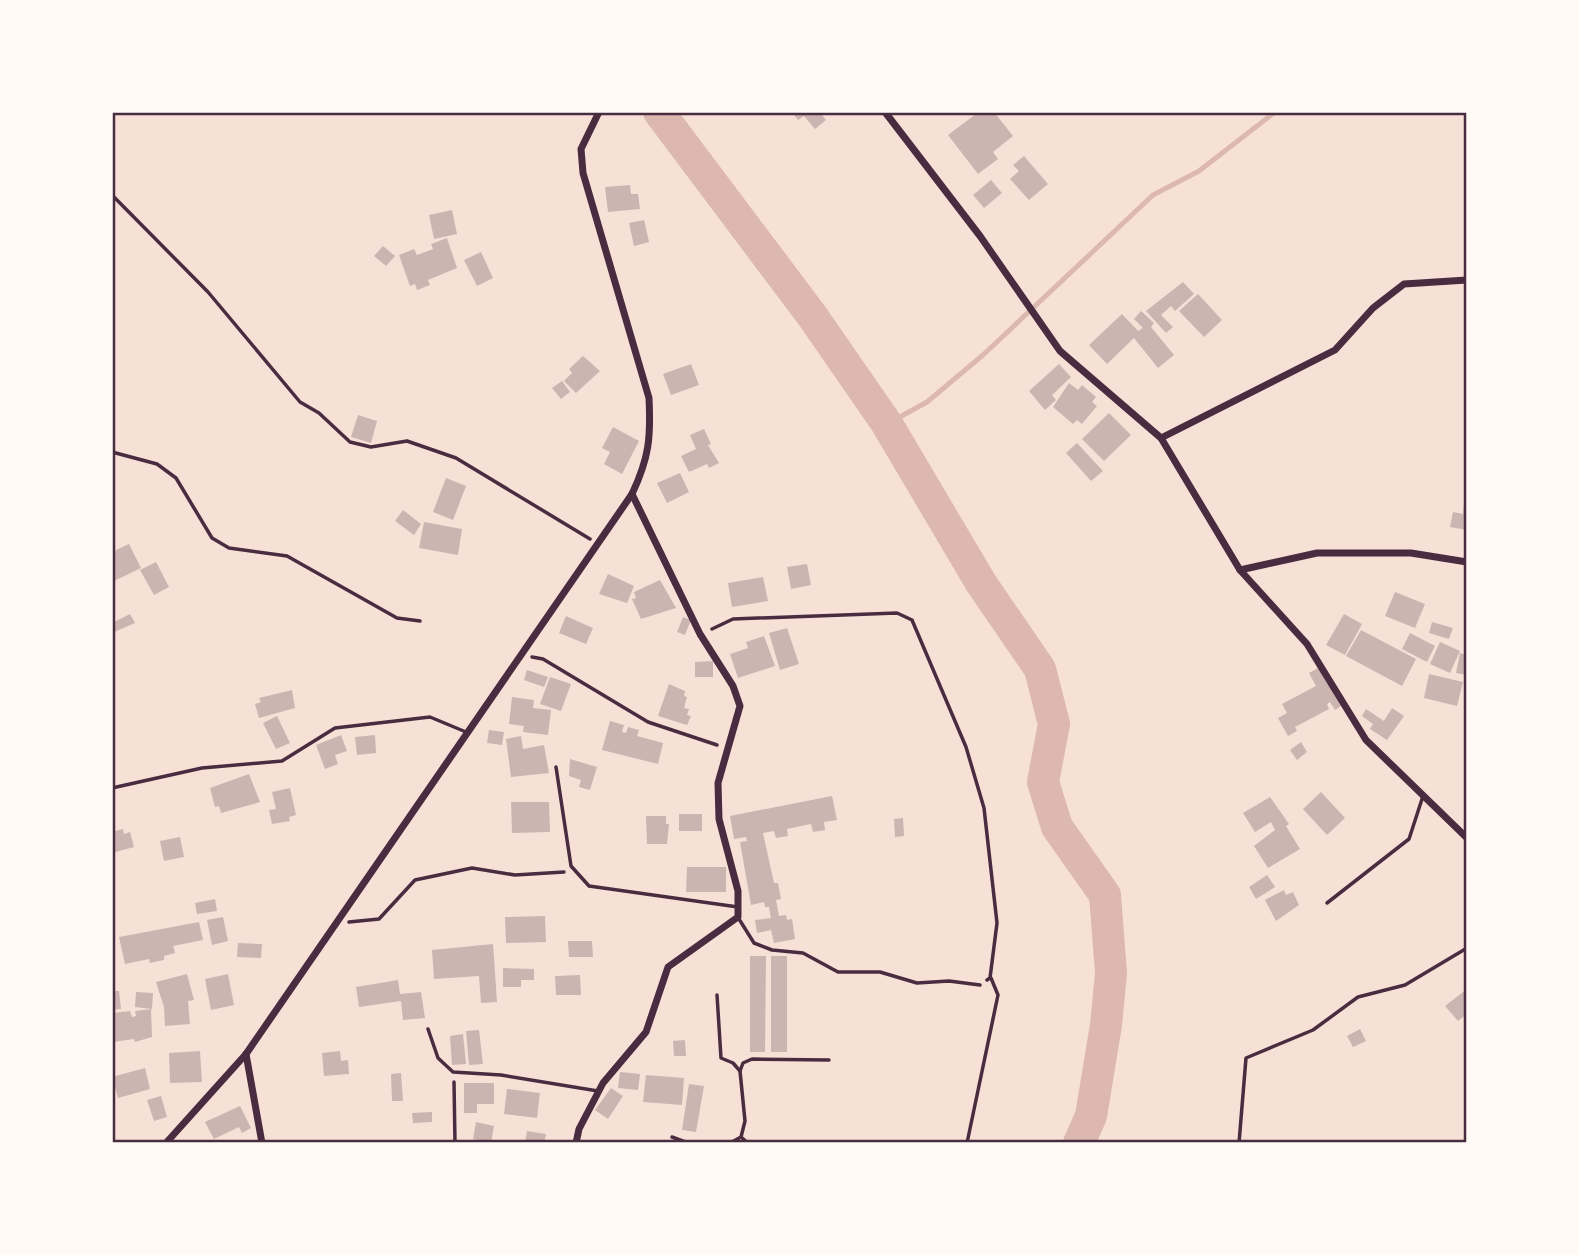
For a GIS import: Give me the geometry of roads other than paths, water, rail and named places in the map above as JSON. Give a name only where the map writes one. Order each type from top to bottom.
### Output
[{"type":"street","points":[[166,1143],[246,1054],[632,494],[648,458],[651,433],[649,398],[583,173],[581,149],[599,112]]},
{"type":"street","points":[[885,112],[980,236],[1060,351],[1161,438],[1240,570],[1307,644],[1366,740],[1467,838]]},
{"type":"street","points":[[1161,438],[1335,350],[1373,308],[1404,284],[1467,280]]},
{"type":"street","points":[[576,1143],[598,1091],[646,1032],[668,967],[738,917],[738,891],[719,819],[718,783],[740,706],[733,686],[700,634],[632,494]]},
{"type":"street","points":[[1240,570],[1317,553],[1410,553],[1467,562]]},
{"type":"street","points":[[246,1054],[262,1143]]},
{"type":"lane","points":[[112,788],[202,768],[282,761],[335,728],[430,717],[468,732]]},
{"type":"lane","points":[[556,767],[571,866],[589,886],[738,907]]},
{"type":"lane","points":[[1326,902],[1409,839],[1423,796]]},
{"type":"lane","points":[[738,917],[754,943],[772,950],[803,953],[838,972],[880,972],[917,983],[949,981],[980,985]]},
{"type":"lane","points":[[428,1029],[438,1058],[453,1072],[501,1075],[598,1091]]},
{"type":"waterway","points":[[659,112],[813,317],[887,424],[981,583],[1040,669],[1054,724],[1043,782],[1057,827],[1105,895],[1111,973],[1106,1025],[1091,1116],[1079,1143]]},
{"type":"waterway","points":[[887,424],[927,402],[983,355],[1153,195],[1199,171],[1275,112]]}]
